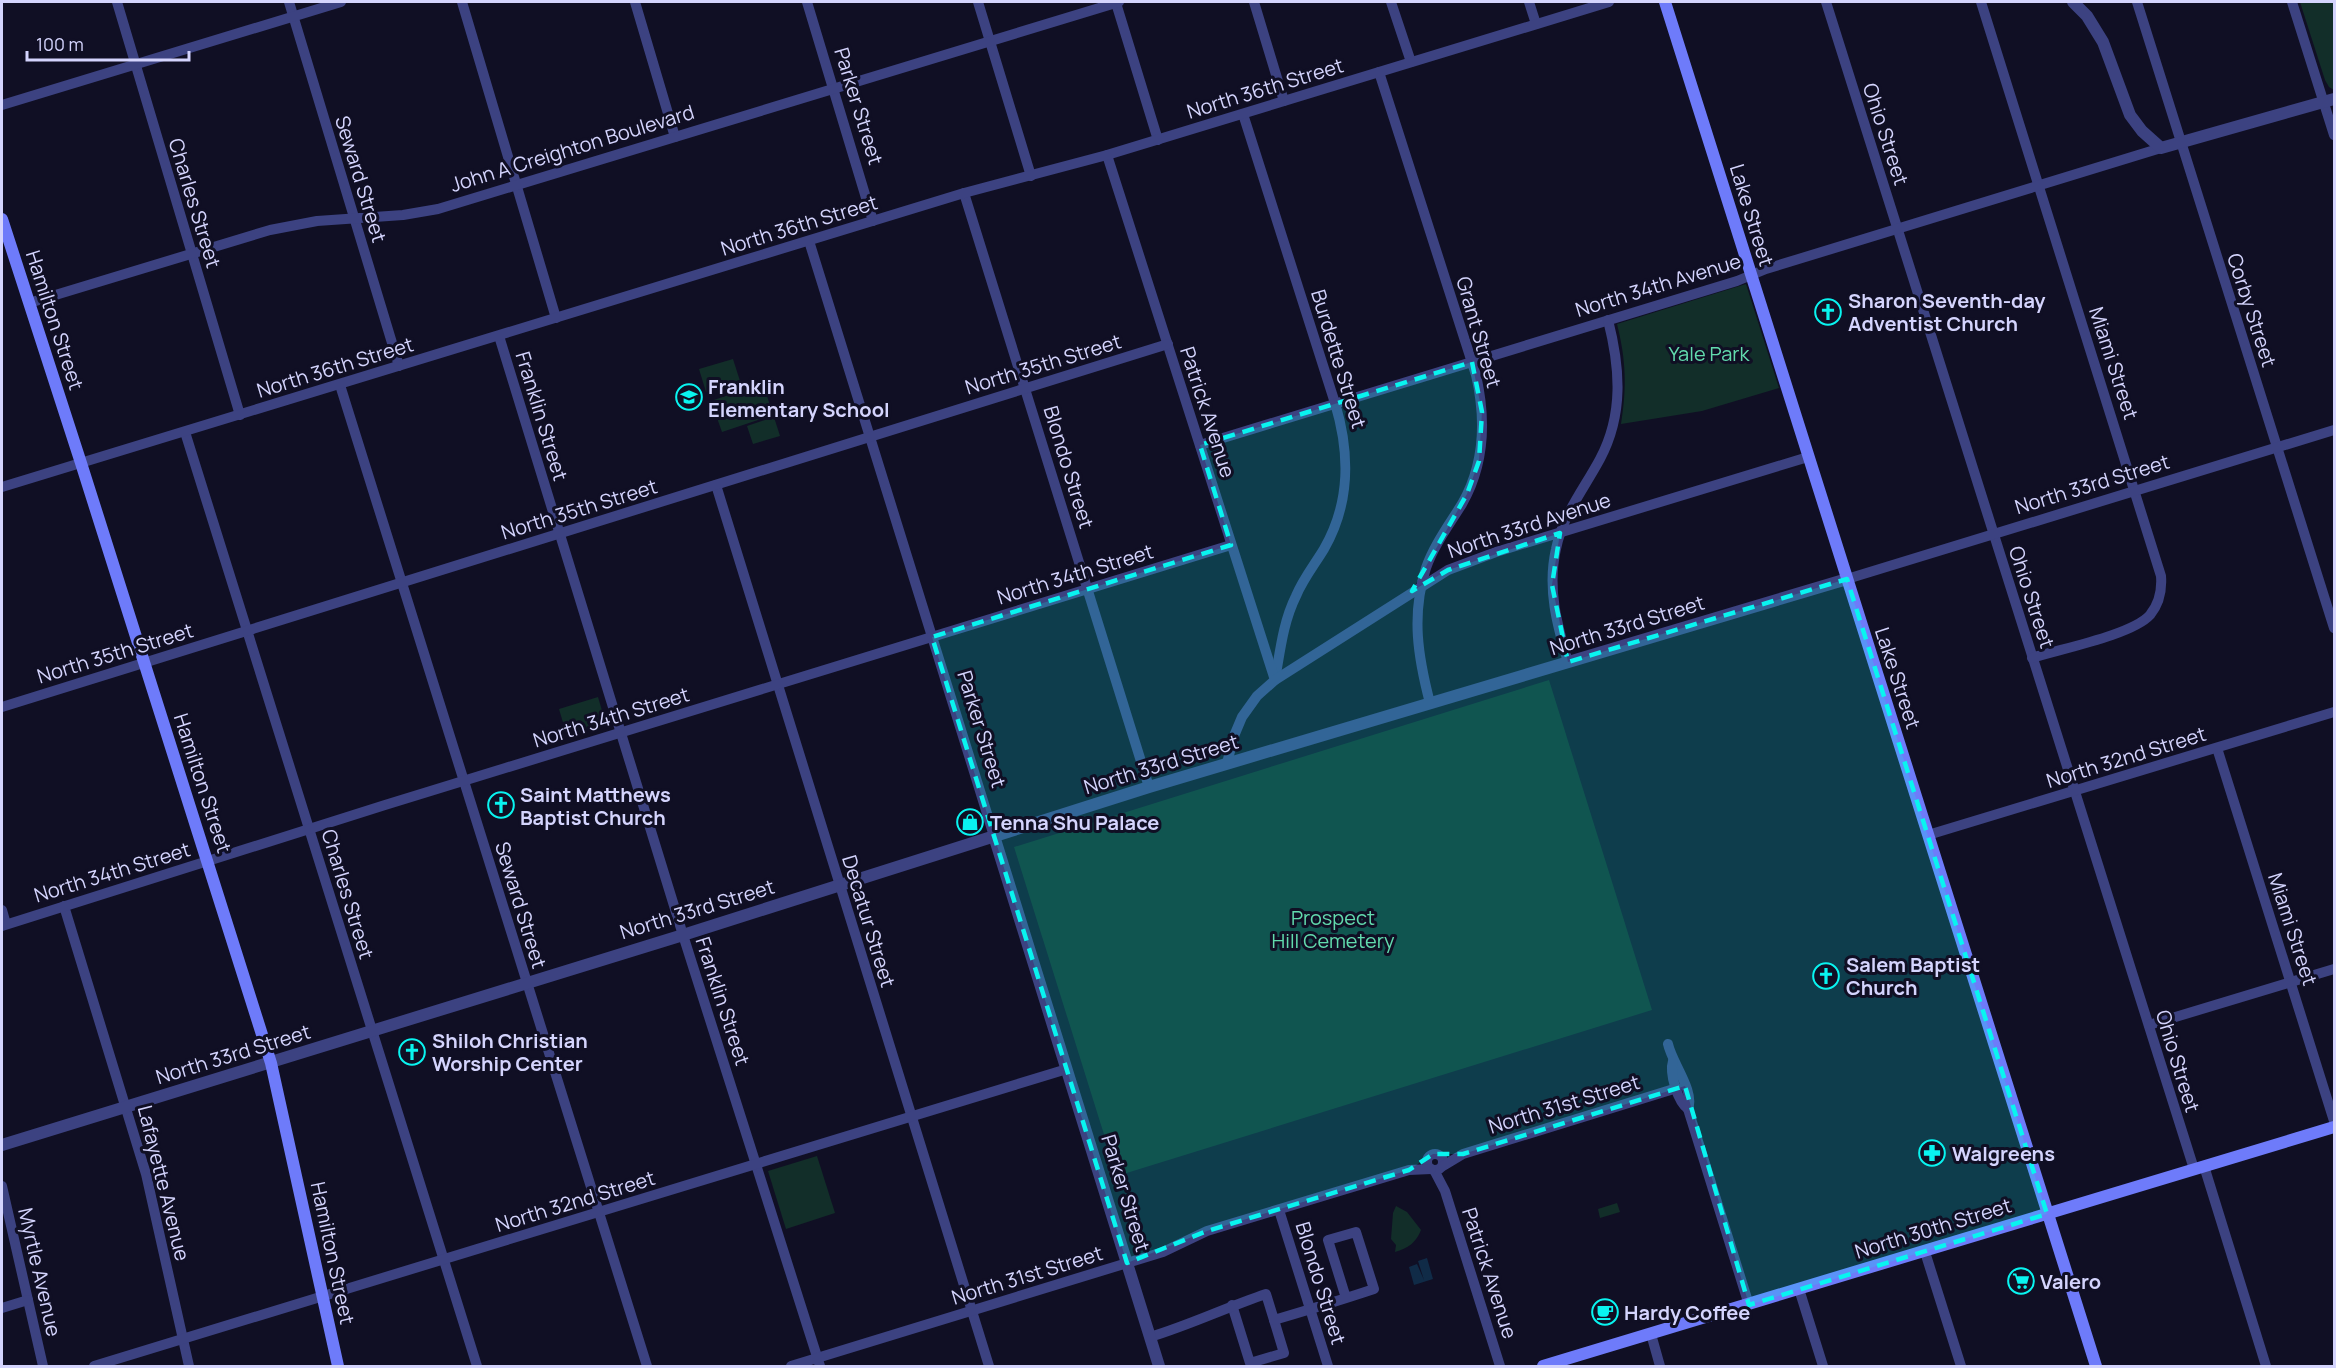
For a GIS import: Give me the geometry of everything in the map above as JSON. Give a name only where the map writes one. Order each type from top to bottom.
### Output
[{"type":"main road","name":"Lake Street","points":[[1665,2],[2096,1366]]},
{"type":"main road","name":"Hamilton Street","points":[[2,219],[271,1063],[338,1366]]},
{"type":"main road","name":"North 30th Street","points":[[1543,1366],[2334,1127]]},
{"type":"street","name":"Charles Street","points":[[117,2],[240,415]]},
{"type":"street","name":"Seward Street","points":[[289,2],[399,366]]},
{"type":"street","points":[[2,105],[341,2]]},
{"type":"street","points":[[462,2],[556,318]]},
{"type":"street","points":[[635,2],[675,137]]},
{"type":"street","name":"Parker Street","points":[[807,2],[873,221]]},
{"type":"street","points":[[978,2],[1031,176]]},
{"type":"street","points":[[1118,2],[1158,140]]},
{"type":"street","name":"John A Creighton Boulevard","points":[[29,303],[279,228],[317,221],[422,213],[1118,2]]},
{"type":"street","points":[[1254,2],[1284,101]]},
{"type":"street","points":[[1391,2],[1411,62]]},
{"type":"street","points":[[1529,2],[1536,24]]},
{"type":"street","name":"North 36th Street","points":[[2,487],[964,193],[1158,140],[1609,2]]},
{"type":"street","name":"Ohio Street","points":[[1826,2],[2149,1025],[2266,1366]]},
{"type":"street","name":"Miami Street","points":[[1981,2],[2161,576],[2161,591],[2153,611],[2134,626],[2032,658]]},
{"type":"street","points":[[2073,2],[2087,16],[2103,42],[2121,96],[2130,114],[2142,131],[2161,148],[2329,100]]},
{"type":"street","name":"Corby Street","points":[[2137,2],[2334,628]]},
{"type":"street","points":[[2292,2],[2329,100],[2334,135]]},
{"type":"street","name":"Grant Street","points":[[1379,72],[1472,362],[1479,386],[1482,412],[1479,461],[1467,494],[1431,555],[1417,605],[1417,641],[1421,667],[1431,703]]},
{"type":"street","name":"Burdette Street","points":[[1243,114],[1343,429],[1346,452],[1347,478],[1343,501],[1331,536],[1291,607],[1284,629],[1275,680]]},
{"type":"street","name":"North 34th Avenue","points":[[1200,445],[2161,148]]},
{"type":"street","name":"Patrick Avenue","points":[[1107,155],[1275,680]]},
{"type":"street","name":"Blondo Street","points":[[964,193],[1149,787]]},
{"type":"street","name":"Parker Street","points":[[809,241],[1159,1366]]},
{"type":"street","points":[[1568,662],[1558,627],[1553,592],[1553,564],[1569,508],[1600,459],[1615,418],[1619,376],[1616,350],[1608,320]]},
{"type":"street","name":"Franklin Street","points":[[498,336],[818,1363]]},
{"type":"street","name":"North 35th Street","points":[[2,707],[1167,344]]},
{"type":"street","name":"Seward Street","points":[[340,385],[647,1366]]},
{"type":"street","name":"North 33rd Street","points":[[2,1145],[683,935],[1227,763],[1847,579],[2334,430]]},
{"type":"street","name":"Charles Street","points":[[184,432],[477,1366]]},
{"type":"street","name":"North 33rd Avenue","points":[[1227,763],[1242,717],[1257,696],[1275,680],[1448,570],[1464,563],[1808,457]]},
{"type":"street","name":"Decatur Street","points":[[716,485],[838,885],[989,1366]]},
{"type":"street","name":"North 34th Street","points":[[4,925],[464,780],[1231,545]]},
{"type":"street","name":"North 32nd Street","points":[[1928,835],[2334,712]]},
{"type":"street","name":"Miami Street","points":[[2217,748],[2334,1120]]},
{"type":"street","name":"Lafayette Avenue","points":[[64,906],[146,1174],[189,1366]]},
{"type":"street","points":[[2,910],[4,925]]},
{"type":"street","points":[[2149,1025],[2334,969]]},
{"type":"street","points":[[1668,1044],[1689,1100],[1688,1109],[1749,1305]]},
{"type":"street","points":[[1673,1061],[1671,1070],[1682,1104],[1688,1109]]},
{"type":"street","name":"North 32nd Street","points":[[94,1366],[1067,1070]]},
{"type":"street","name":"North 31st Street","points":[[791,1366],[818,1363],[972,1311],[1166,1251],[1205,1232],[1409,1170],[1437,1168],[1462,1154],[1677,1088]]},
{"type":"street","name":"North 31st Street","points":[[1409,1170],[1433,1156],[1462,1154]]},
{"type":"street","name":"Patrick Avenue","points":[[1433,1156],[1442,1158],[1437,1168],[1500,1366]]},
{"type":"street","name":"Myrtle Avenue","points":[[2,1186],[43,1366]]},
{"type":"street","name":"Blondo Street","points":[[1279,1210],[1328,1366]]},
{"type":"street","points":[[1274,1320],[1346,1298],[1374,1289],[1356,1232],[1328,1240],[1346,1298]]},
{"type":"street","points":[[1925,1252],[1961,1366]]},
{"type":"street","points":[[1799,1289],[1823,1366]]},
{"type":"street","points":[[1150,1337],[1195,1322],[1232,1305],[1266,1294],[1284,1353],[1250,1363],[1232,1305]]},
{"type":"street","points":[[2,1308],[28,1300]]},
{"type":"street","points":[[1651,1334],[1660,1366]]},
{"type":"highlighted area","points":[[1472,362],[1482,412],[1479,461],[1467,494],[1412,591],[1448,570],[1560,533],[1552,585],[1568,662],[1847,579],[2047,1214],[1749,1305],[1685,1086],[1463,1154],[1433,1154],[1409,1170],[1207,1231],[1127,1263],[932,637],[1231,545],[1200,445]]},
{"type":"green space","points":[[2300,2],[2334,2],[2334,90],[2325,80]]},
{"type":"green space","name":"Yale Park","points":[[1746,284],[1779,388],[1702,411],[1621,424],[1625,374],[1617,324]]},
{"type":"green space","points":[[733,359],[740,381],[706,392],[699,369]]},
{"type":"green space","points":[[763,383],[773,415],[722,432],[711,401]]},
{"type":"green space","points":[[774,417],[780,436],[753,444],[747,426]]},
{"type":"green space","name":"Prospect Hill Cemetery","points":[[1549,680],[1652,1010],[1117,1176],[1014,847]]},
{"type":"green space","points":[[598,697],[606,724],[567,736],[559,709]]},
{"type":"green space","points":[[817,1156],[835,1213],[786,1229],[768,1171]]},
{"type":"green space","points":[[1617,1203],[1620,1212],[1600,1218],[1598,1209]]},
{"type":"green space","points":[[1396,1206],[1407,1212],[1421,1230],[1411,1244],[1395,1252],[1396,1245],[1391,1239],[1393,1213]]},
{"type":"water","points":[[1427,1258],[1433,1279],[1414,1285],[1409,1267],[1417,1264],[1424,1280],[1418,1261]]},
{"type":"place","name":"Sharon Seventh-day Adventist Church","points":[[1828,312]]},
{"type":"place","name":"Franklin Elementary School","points":[[689,397]]},
{"type":"place","name":"Saint Matthews Baptist Church","points":[[501,805]]},
{"type":"place","name":"Tenna Shu Palace","points":[[970,822]]},
{"type":"place","name":"Salem Baptist Church","points":[[1826,976]]},
{"type":"place","name":"Shiloh Christian Worship Center","points":[[412,1052]]},
{"type":"place","name":"Walgreens","points":[[1932,1153]]},
{"type":"place","name":"Valero","points":[[2021,1281]]},
{"type":"place","name":"Hardy Coffee","points":[[1605,1312]]}]
